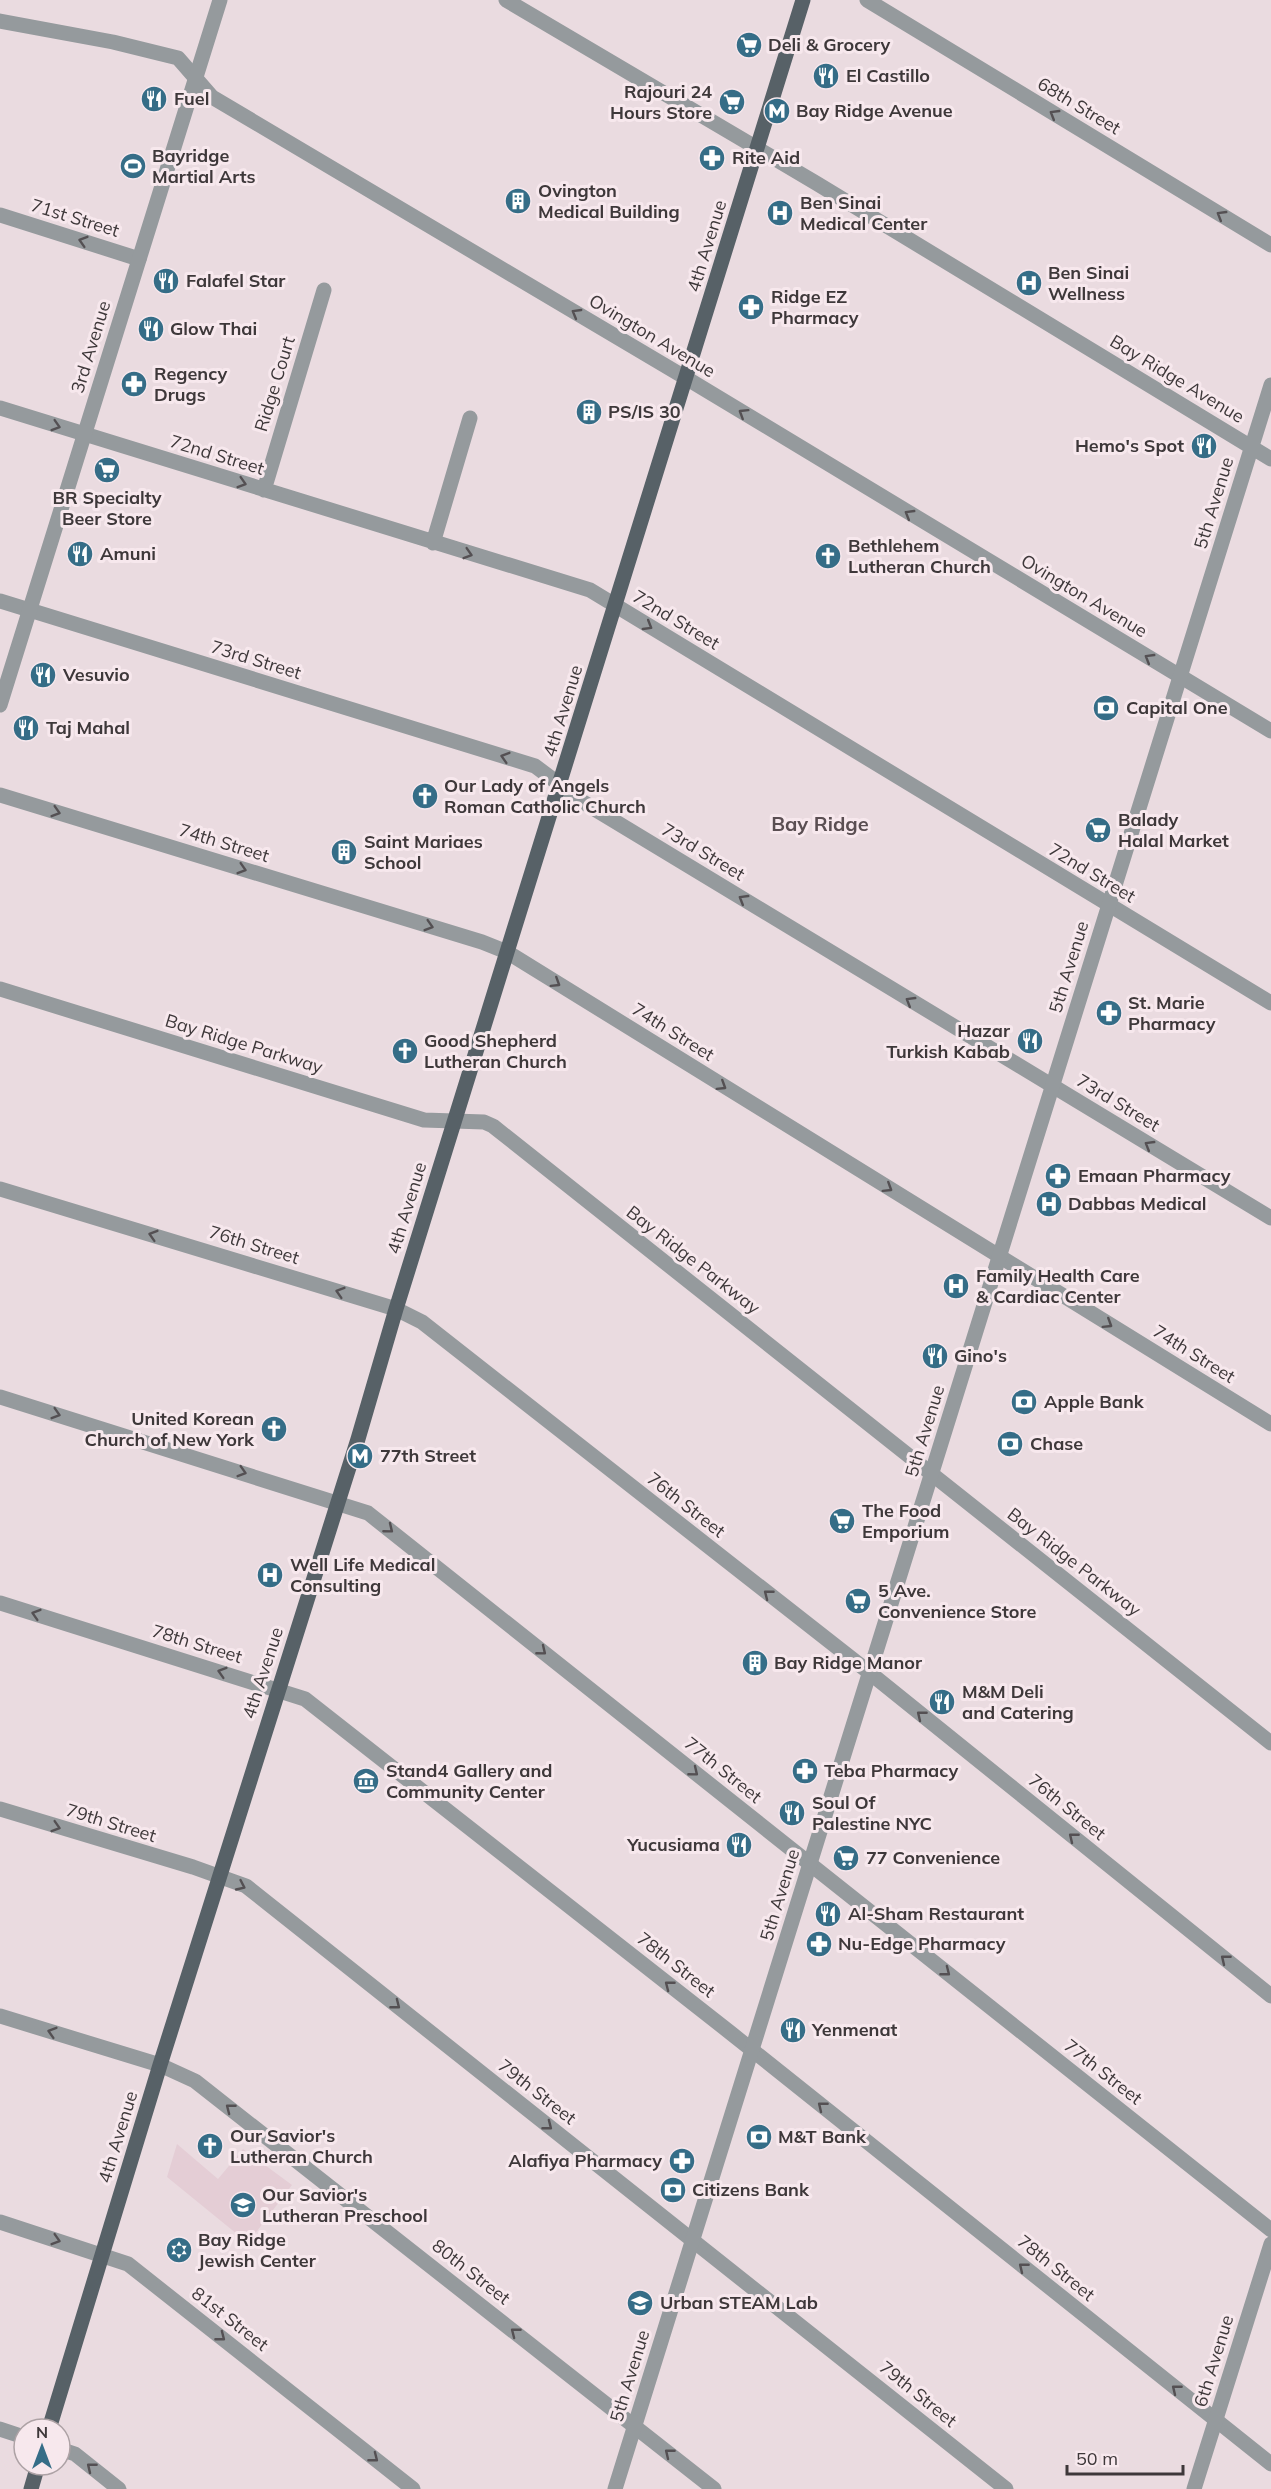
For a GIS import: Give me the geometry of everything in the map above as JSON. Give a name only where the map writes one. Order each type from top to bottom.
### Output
[{"type":"main road","name":"4th Avenue","points":[[53,2417],[160,2065],[338,1502],[454,1121],[561,785],[803,0]]},
{"type":"street","name":"3rd Avenue","points":[[0,705],[220,0]]},
{"type":"street","name":"Bay Ridge Avenue","points":[[506,0],[1271,459]]},
{"type":"street","name":"68th Street","points":[[867,0],[1271,245]]},
{"type":"street","name":"Ovington Avenue","points":[[0,21],[113,42],[177,58],[213,97],[686,378],[1271,731]]},
{"type":"street","name":"71st Street","points":[[0,215],[139,259]]},
{"type":"street","name":"Ridge Court","points":[[264,490],[324,290]]},
{"type":"street","name":"5th Avenue","points":[[615,2489],[1271,385]]},
{"type":"street","name":"72nd Street","points":[[0,408],[590,590],[1271,1003]]},
{"type":"street","points":[[433,543],[470,418]]},
{"type":"street","name":"73rd Street","points":[[0,601],[536,766],[583,802],[1271,1218]]},
{"type":"street","name":"74th Street","points":[[0,795],[482,942],[507,952],[1271,1424]]},
{"type":"street","name":"Bay Ridge Parkway","points":[[0,989],[424,1120],[484,1122],[493,1126],[1271,1743]]},
{"type":"street","name":"76th Street","points":[[0,1189],[396,1309],[422,1322],[870,1673],[1271,1996]]},
{"type":"street","name":"77th Street","points":[[0,1396],[368,1513],[1271,2230]]},
{"type":"street","name":"78th Street","points":[[0,1603],[305,1699],[752,2050],[1271,2464]]},
{"type":"street","name":"79th Street","points":[[0,1809],[246,1886],[1006,2489]]},
{"type":"street","name":"80th Street","points":[[0,2016],[160,2065],[195,2081],[714,2489]]},
{"type":"street","name":"81st Street","points":[[0,2222],[128,2264],[413,2489]]},
{"type":"street","name":"6th Avenue","points":[[1194,2489],[1271,2244]]},
{"type":"street","points":[[72,2453],[119,2489]]},
{"type":"shaded area","points":[[177,2144],[218,2179],[243,2149],[292,2185],[248,2243],[167,2177]]},
{"type":"place","name":"Deli & Grocery","points":[[749,45]]},
{"type":"place","name":"El Castillo","points":[[826,76]]},
{"type":"place","name":"Fuel","points":[[154,99]]},
{"type":"place","name":"Rajouri 24 Hours Store","points":[[732,102]]},
{"type":"place","name":"Bay Ridge Avenue","points":[[777,111]]},
{"type":"place","name":"Rite Aid","points":[[712,158]]},
{"type":"place","name":"Bayridge Martial Arts","points":[[133,166]]},
{"type":"place","name":"Ovington Medical Building","points":[[518,201]]},
{"type":"place","name":"Ben Sinai Medical Center","points":[[780,213]]},
{"type":"place","name":"Falafel Star","points":[[166,281]]},
{"type":"place","name":"Ben Sinai Wellness","points":[[1029,283]]},
{"type":"place","name":"Ridge EZ Pharmacy","points":[[751,307]]},
{"type":"place","name":"Glow Thai","points":[[151,329]]},
{"type":"place","name":"Regency Drugs","points":[[134,384]]},
{"type":"place","name":"PS/IS 30","points":[[589,412]]},
{"type":"place","name":"Hemo's Spot","points":[[1204,446]]},
{"type":"place","name":"BR Specialty Beer Store","points":[[107,470]]},
{"type":"place","name":"Amuni","points":[[80,554]]},
{"type":"place","name":"Bethlehem Lutheran Church","points":[[828,556]]},
{"type":"place","name":"Vesuvio","points":[[43,675]]},
{"type":"place","name":"Capital One","points":[[1106,708]]},
{"type":"place","name":"Taj Mahal","points":[[26,728]]},
{"type":"place","name":"Our Lady of Angels Roman Catholic Church","points":[[425,796]]},
{"type":"place","name":"Balady Halal Market","points":[[1098,830]]},
{"type":"place","name":"Saint Mariaes School","points":[[344,852]]},
{"type":"place","name":"St. Marie Pharmacy","points":[[1109,1013]]},
{"type":"place","name":"Hazar Turkish Kabab","points":[[1030,1041]]},
{"type":"place","name":"Good Shepherd Lutheran Church","points":[[405,1051]]},
{"type":"place","name":"Emaan Pharmacy","points":[[1058,1176]]},
{"type":"place","name":"Dabbas Medical","points":[[1049,1204]]},
{"type":"place","name":"Family Health Care & Cardiac Center","points":[[956,1286]]},
{"type":"place","name":"Gino's","points":[[935,1356]]},
{"type":"place","name":"Apple Bank","points":[[1024,1402]]},
{"type":"place","name":"United Korean Church of New York","points":[[274,1429]]},
{"type":"place","name":"Chase","points":[[1010,1444]]},
{"type":"place","name":"77th Street","points":[[360,1456]]},
{"type":"place","name":"The Food Emporium","points":[[842,1521]]},
{"type":"place","name":"Well Life Medical Consulting","points":[[270,1575]]},
{"type":"place","name":"5 Ave. Convenience Store","points":[[858,1601]]},
{"type":"place","name":"Bay Ridge Manor","points":[[755,1663]]},
{"type":"place","name":"M&M Deli and Catering","points":[[942,1702]]},
{"type":"place","name":"Teba Pharmacy","points":[[805,1771]]},
{"type":"place","name":"Stand4 Gallery and Community Center","points":[[366,1781]]},
{"type":"place","name":"Soul Of Palestine NYC","points":[[792,1813]]},
{"type":"place","name":"Yucusiama","points":[[739,1845]]},
{"type":"place","name":"77 Convenience","points":[[846,1858]]},
{"type":"place","name":"Al-Sham Restaurant","points":[[828,1914]]},
{"type":"place","name":"Nu-Edge Pharmacy","points":[[819,1944]]},
{"type":"place","name":"Yenmenat","points":[[793,2030]]},
{"type":"place","name":"M&T Bank","points":[[759,2137]]},
{"type":"place","name":"Our Savior's Lutheran Church","points":[[210,2146]]},
{"type":"place","name":"Alafiya Pharmacy","points":[[682,2161]]},
{"type":"place","name":"Citizens Bank","points":[[673,2190]]},
{"type":"place","name":"Our Savior's Lutheran Preschool","points":[[243,2205]]},
{"type":"place","name":"Bay Ridge Jewish Center","points":[[179,2250]]},
{"type":"place","name":"Urban STEAM Lab","points":[[640,2303]]},
{"type":"district","name":"Bay Ridge","points":[[820,824]]}]
